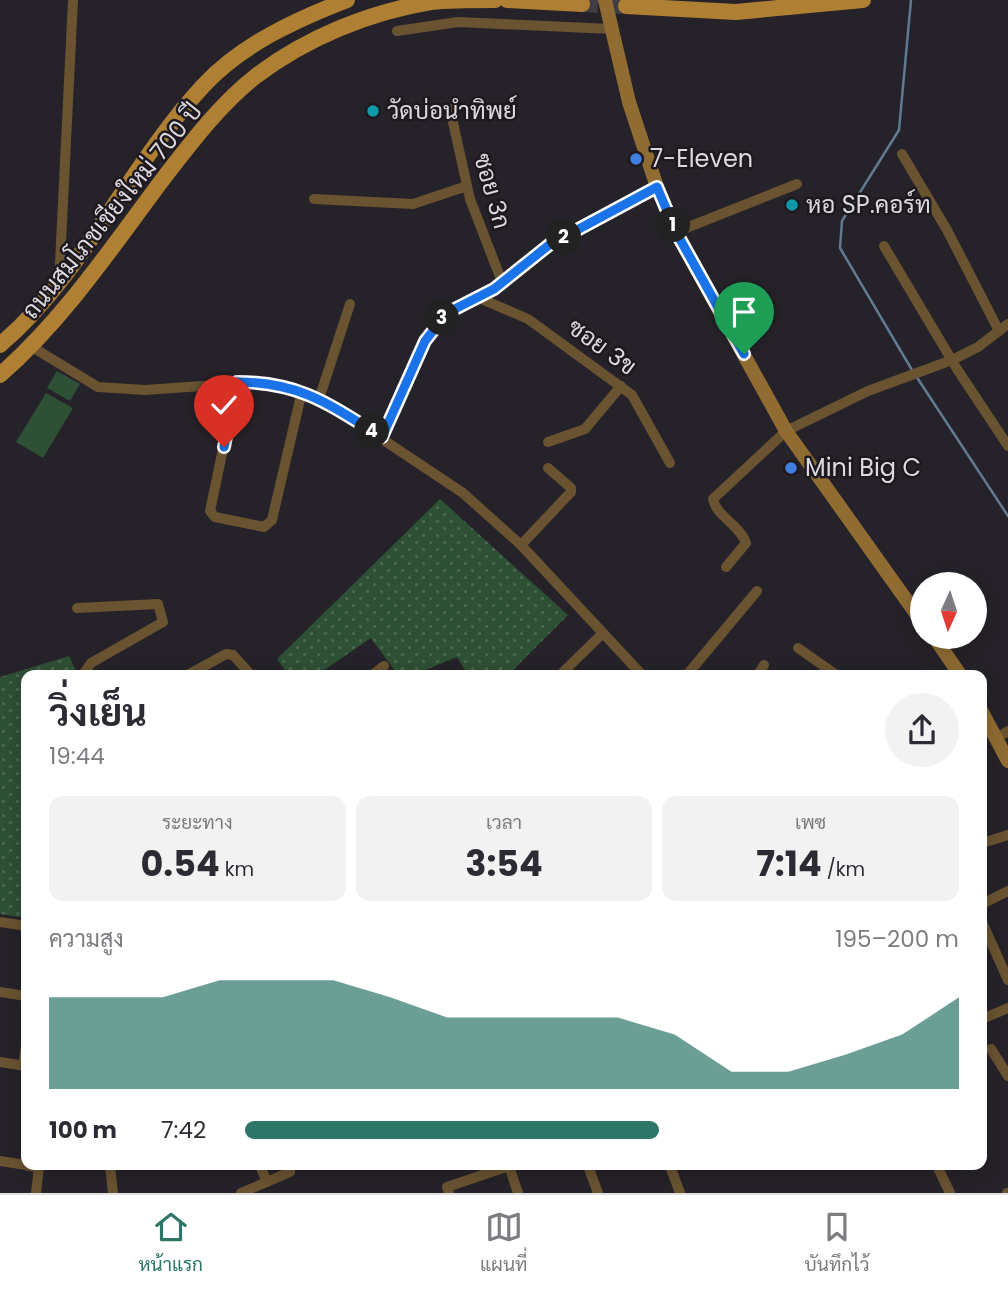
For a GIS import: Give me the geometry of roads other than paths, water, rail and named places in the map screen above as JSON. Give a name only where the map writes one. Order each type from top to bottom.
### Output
[{"type":"main road","name":"ถนนสมโภชเชียงใหม่ 700 ปี","points":[[3,337],[59,284],[180,114],[204,85],[255,44],[307,15],[348,0]]},
{"type":"main road","name":"ถนนสมโภชเชียงใหม่ 700 ปี","points":[[0,375],[32,347],[196,136],[255,77],[328,33],[379,14],[433,1],[495,0]]},
{"type":"main road","points":[[507,0],[582,4]]},
{"type":"main road","points":[[605,0],[629,102],[657,187],[676,232],[786,431],[910,605]]},
{"type":"main road","points":[[626,6],[736,12],[863,0]]},
{"type":"main road","points":[[941,649],[953,670]]},
{"type":"main road","points":[[987,717],[1003,735],[1008,761]]},
{"type":"street","points":[[59,284],[73,0]]},
{"type":"street","points":[[397,31],[458,22],[611,29]]},
{"type":"street","name":"ซอย 3ก","points":[[450,109],[467,186],[502,282]]},
{"type":"street","points":[[726,566],[746,543],[738,529],[714,505],[713,499],[786,431],[868,391],[952,360],[978,347],[1004,327],[902,154]]},
{"type":"street","points":[[676,232],[797,184]]},
{"type":"street","points":[[314,199],[414,204],[467,186]]},
{"type":"street","points":[[382,437],[425,341],[435,324],[447,313],[479,298],[549,245],[657,187]]},
{"type":"street","points":[[884,246],[952,360],[1008,446]]},
{"type":"street","name":"ซอย 3ข","points":[[479,298],[528,320],[632,395],[670,463]]},
{"type":"street","points":[[319,399],[350,304]]},
{"type":"street","points":[[32,347],[98,387],[145,390],[261,382],[302,391],[319,399],[382,437],[463,493],[521,545],[637,670]]},
{"type":"street","points":[[237,382],[211,511],[215,517],[264,527],[272,520],[302,391]]},
{"type":"street","points":[[548,442],[585,429],[621,386]]},
{"type":"street","points":[[521,545],[571,492],[558,475],[548,468]]},
{"type":"street","points":[[691,670],[757,591]]},
{"type":"street","points":[[77,608],[158,604],[163,622],[91,663],[86,670]]},
{"type":"street","points":[[565,670],[602,634]]},
{"type":"street","points":[[798,648],[829,670]]},
{"type":"street","points":[[197,670],[226,654],[233,655],[247,670]]},
{"type":"street","points":[[761,670],[764,665]]},
{"type":"street","points":[[379,670],[384,666]]},
{"type":"street","points":[[987,841],[1008,835]]},
{"type":"street","points":[[987,902],[1008,891]]},
{"type":"street","points":[[0,922],[21,925]]},
{"type":"street","points":[[987,933],[1008,980]]},
{"type":"street","points":[[0,992],[21,995]]},
{"type":"street","points":[[987,1017],[1008,1008]]},
{"type":"street","points":[[990,1049],[1008,1076]]},
{"type":"street","points":[[0,1062],[21,1065]]},
{"type":"street","points":[[0,1161],[21,1164]]},
{"type":"street","points":[[32,1170],[36,1193]]},
{"type":"street","points":[[110,1170],[113,1193]]},
{"type":"street","points":[[262,1170],[267,1182]]},
{"type":"street","points":[[449,1193],[447,1187],[497,1170]]},
{"type":"street","points":[[510,1170],[519,1193]]},
{"type":"street","points":[[589,1170],[598,1193]]},
{"type":"street","points":[[671,1170],[680,1193]]},
{"type":"street","points":[[939,1170],[950,1193]]},
{"type":"street","points":[[241,1193],[290,1172]]},
{"type":"waterway","points":[[911,0],[899,130],[842,221],[840,248],[912,370]]},
{"type":"waterway","points":[[916,376],[1008,516]]},
{"type":"tunnel","points":[[582,4],[626,6]]},
{"type":"place","name":"วัดบ่อนำทิพย์","points":[[373,111]]},
{"type":"place","name":"7-Eleven","points":[[636,159]]},
{"type":"place","name":"หอ SP.คอร์ท","points":[[792,205]]},
{"type":"place","name":"Mini Big C","points":[[791,468]]}]
